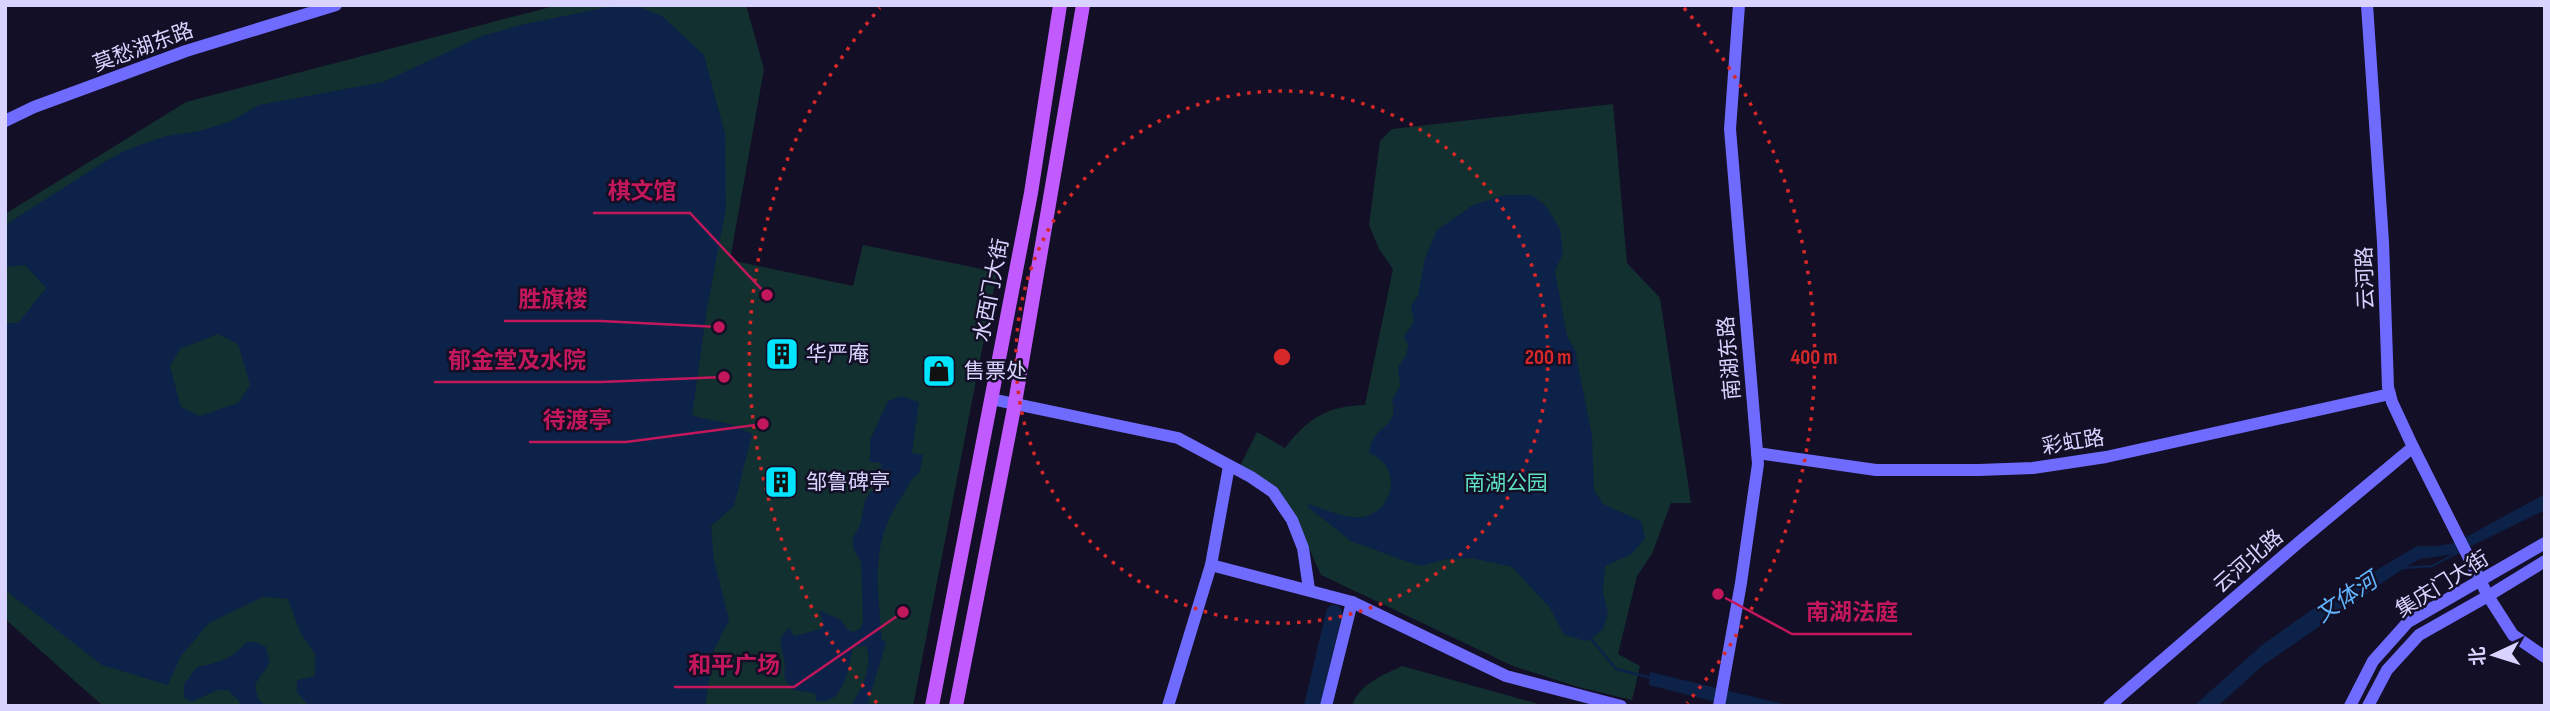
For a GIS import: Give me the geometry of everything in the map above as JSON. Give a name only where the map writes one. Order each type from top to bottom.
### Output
[{"type":"main road","name":"水西门大街","points":[[932,706],[1031,193],[1060,5]]},
{"type":"main road","name":"水西门大街","points":[[956,706],[1015,403],[1083,5]]},
{"type":"street","name":"莫愁湖东路","points":[[5,121],[34,107],[186,51],[336,5]]},
{"type":"street","name":"南湖东路","points":[[1719,706],[1756,477],[1757,453],[1730,129],[1739,5]]},
{"type":"street","name":"云河路","points":[[2367,5],[2390,394],[2413,447],[2488,596],[2513,635],[2545,657]]},
{"type":"street","name":"彩虹路","points":[[1757,453],[1876,470],[1967,471],[2033,468],[2106,457],[2390,394]]},
{"type":"street","points":[[991,398],[1178,438],[1251,477],[1273,492],[1292,520],[1303,548],[1309,589]]},
{"type":"street","name":"云河北路","points":[[2109,706],[2413,447]]},
{"type":"street","points":[[1168,706],[1211,565],[1228,467]]},
{"type":"street","name":"集庆门大街","points":[[2350,706],[2373,661],[2408,622],[2545,543]]},
{"type":"street","name":"集庆门大街","points":[[2368,706],[2387,670],[2419,635],[2545,561]]},
{"type":"street","points":[[1211,565],[1352,602],[1506,676],[1621,706]]},
{"type":"street","points":[[1326,706],[1352,602]]},
{"type":"green space","points":[[558,5],[746,5],[764,69],[730,260],[853,286],[863,245],[997,272],[913,706],[103,706],[5,619],[5,214],[186,102]]},
{"type":"green space","name":"南湖公园","points":[[1613,104],[1627,263],[1660,298],[1691,503],[1671,503],[1652,554],[1637,576],[1618,654],[1640,666],[1632,700],[1578,687],[1513,666],[1321,575],[1294,515],[1240,466],[1257,432],[1285,448],[1310,421],[1319,416],[1340,408],[1365,405],[1393,269],[1379,249],[1369,225],[1380,141],[1392,129]]},
{"type":"green space","points":[[1402,666],[1546,706],[1352,706],[1355,698],[1366,686]]},
{"type":"water","points":[[618,5],[635,5],[662,16],[704,55],[725,134],[726,208],[707,309],[692,416],[730,424],[752,434],[734,506],[711,526],[714,560],[729,620],[714,650],[705,706],[309,706],[297,692],[297,680],[315,676],[315,654],[300,632],[288,599],[263,597],[209,623],[181,656],[168,685],[102,665],[5,590],[5,323],[18,323],[46,288],[25,265],[5,267],[5,225],[126,150],[166,136],[200,131],[231,121],[259,105],[383,82],[482,36],[525,24]],"holes":[[[218,334],[238,344],[250,385],[238,403],[200,416],[181,407],[170,366],[180,349]]]},
{"type":"water","points":[[1505,195],[1532,195],[1546,206],[1560,229],[1563,253],[1555,271],[1567,336],[1575,350],[1592,435],[1594,490],[1603,504],[1641,521],[1645,538],[1632,554],[1605,566],[1603,592],[1608,613],[1603,629],[1585,641],[1564,635],[1550,608],[1512,567],[1471,558],[1446,559],[1422,566],[1405,561],[1351,541],[1308,507],[1308,504],[1342,515],[1362,517],[1371,515],[1384,504],[1391,487],[1391,479],[1382,461],[1369,453],[1375,436],[1392,417],[1392,400],[1400,386],[1398,367],[1406,356],[1408,345],[1404,336],[1414,322],[1411,305],[1418,296],[1425,258],[1437,230],[1473,205]]},
{"type":"water","points":[[901,396],[919,402],[912,453],[923,455],[920,472],[911,481],[891,515],[880,550],[878,584],[882,640],[886,642],[884,650],[868,706],[851,706],[867,669],[866,646],[853,647],[847,674],[839,692],[833,698],[816,701],[815,693],[793,690],[786,681],[781,640],[791,627],[791,633],[795,636],[820,629],[823,623],[819,610],[841,620],[848,630],[853,632],[860,629],[863,622],[861,562],[853,548],[853,537],[860,526],[865,500],[871,492],[882,487],[881,463],[870,462],[870,440],[888,401]]},
{"type":"water","points":[[2545,494],[2545,510],[2455,554],[2420,559],[2407,566],[2262,666],[2218,706],[2194,706],[2262,645],[2323,602],[2417,546],[2455,543]]},
{"type":"water","points":[[247,642],[256,642],[266,647],[270,663],[255,684],[258,699],[265,705],[278,706],[240,706],[239,701],[228,690],[218,690],[191,702],[184,697],[184,684],[197,667],[212,664],[236,653]]},
{"type":"water","points":[[1650,672],[1792,706],[1732,706],[1649,685]]},
{"type":"waterway","name":"文体河","points":[[2401,568],[2432,566],[2461,551]]},
{"type":"waterway","points":[[1312,706],[1334,613]]},
{"type":"waterway","name":"文体河","points":[[1591,639],[1616,669],[1652,678]]},
{"type":"place","name":"棋文馆","points":[[767,295]]},
{"type":"place","name":"胜旗楼","points":[[719,327]]},
{"type":"place","name":"华严庵","points":[[782,354]]},
{"type":"place","name":"售票处","points":[[939,371]]},
{"type":"place","name":"郁金堂及水院","points":[[724,377]]},
{"type":"place","name":"待渡亭","points":[[763,424]]},
{"type":"place","name":"邹鲁碑亭","points":[[781,482]]},
{"type":"place","name":"南湖法庭","points":[[1718,594]]},
{"type":"place","name":"和平广场","points":[[903,612]]}]
